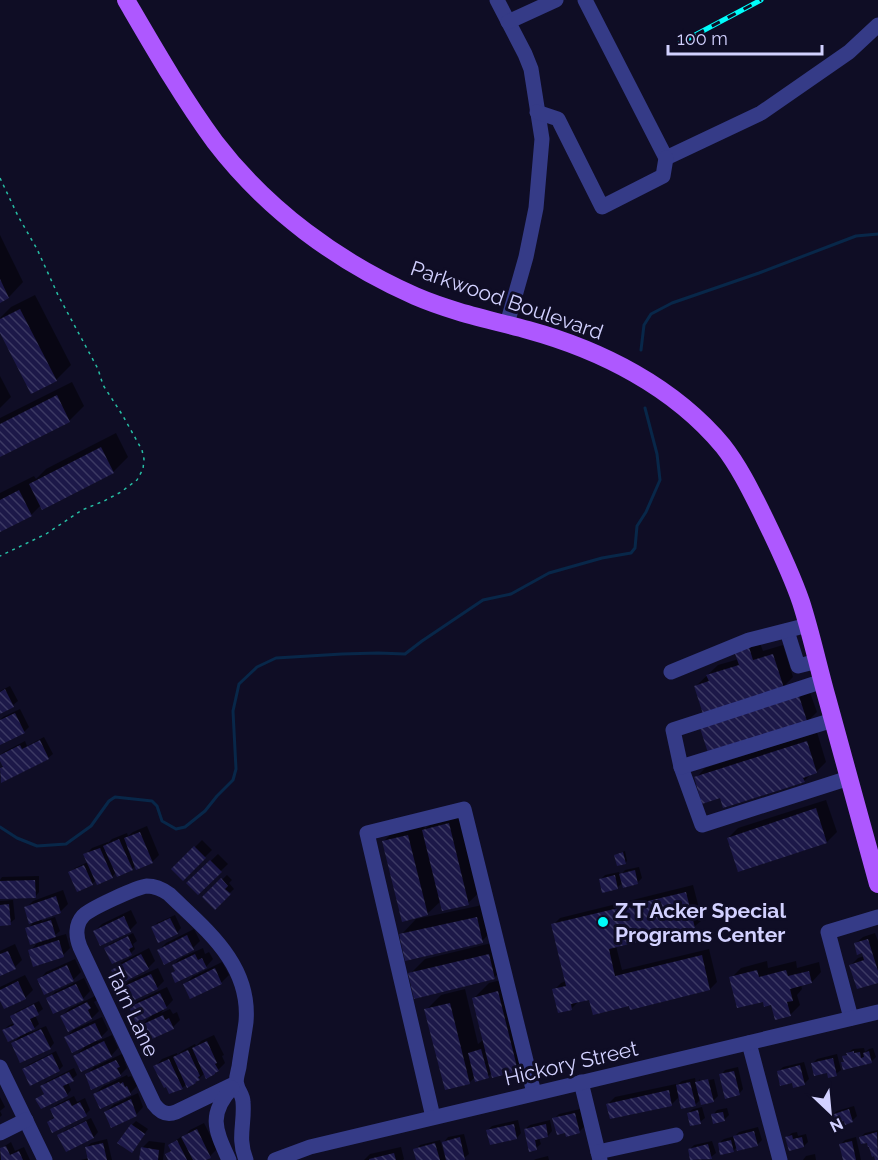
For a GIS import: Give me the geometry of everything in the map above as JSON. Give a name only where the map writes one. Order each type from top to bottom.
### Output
[{"type":"main road","name":"Parkwood Boulevard","points":[[126,0],[195,113],[231,161],[266,198],[322,243],[386,282],[418,297],[585,348],[615,362],[661,390],[707,429],[724,448],[756,502],[801,602],[849,778],[873,848],[878,884]]},
{"type":"street","points":[[497,0],[531,69],[543,139],[536,208],[526,257],[507,324]]},
{"type":"street","points":[[508,22],[556,0]]},
{"type":"street","points":[[537,112],[558,119],[602,207],[663,176],[666,158],[585,0]]},
{"type":"street","points":[[666,158],[761,113],[849,52],[878,25]]},
{"type":"street","points":[[671,672],[749,640],[808,625]]},
{"type":"street","points":[[787,630],[798,666],[818,661]]},
{"type":"street","points":[[823,681],[673,730],[681,767],[702,825],[849,778]]},
{"type":"street","points":[[681,767],[834,720]]},
{"type":"street","points":[[433,1118],[368,833],[464,809],[534,1093]]},
{"type":"street","name":"Tarn Lane","points":[[152,886],[160,888],[169,894],[225,950],[235,966],[245,996],[246,1021],[236,1083],[169,1114],[162,1112],[154,1104],[80,947],[77,936],[78,925],[85,914],[139,888],[152,886]]},
{"type":"street","points":[[851,1018],[828,932],[878,917]]},
{"type":"street","name":"Hickory Street","points":[[275,1160],[312,1153],[433,1118],[534,1093],[878,1012]]},
{"type":"street","points":[[749,1043],[780,1160]]},
{"type":"street","points":[[0,1067],[45,1160]]},
{"type":"street","points":[[581,1082],[599,1156],[676,1135]]},
{"type":"street","points":[[229,1160],[217,1132],[216,1122],[219,1105],[236,1083],[243,1099],[240,1137],[246,1160]]},
{"type":"street","points":[[0,1132],[26,1120]]},
{"type":"street","points":[[216,1122],[242,1124]]},
{"type":"path","points":[[0,178],[58,295],[98,369],[103,385],[123,416],[144,459],[143,469],[137,480],[121,492],[82,510],[46,534],[0,556]]},
{"type":"building","points":[[0,279],[9,298],[0,303]]},
{"type":"building","points":[[20,309],[57,381],[31,394],[0,333],[0,319]]},
{"type":"building","points":[[57,395],[70,422],[0,457],[0,424]]},
{"type":"building","points":[[101,447],[114,473],[42,510],[29,484]]},
{"type":"building","points":[[19,490],[32,516],[0,532],[0,500]]},
{"type":"building","points":[[749,647],[753,660],[773,654],[784,688],[703,714],[694,686],[709,681],[706,675],[739,665],[734,651]]},
{"type":"building","points":[[5,689],[14,707],[0,714],[0,692]]},
{"type":"building","points":[[799,696],[808,724],[709,756],[700,728]]},
{"type":"building","points":[[15,713],[25,733],[0,745],[0,720]]},
{"type":"building","points":[[40,740],[49,759],[1,783],[0,768],[3,767],[0,755],[20,745],[22,749]]},
{"type":"building","points":[[807,741],[817,773],[803,778],[805,782],[723,808],[720,798],[702,804],[694,777]]},
{"type":"building","points":[[816,808],[827,843],[738,872],[727,838]]},
{"type":"building","points":[[449,823],[469,905],[442,911],[422,830]]},
{"type":"building","points":[[140,832],[153,863],[136,870],[124,838]]},
{"type":"building","points":[[408,835],[428,915],[402,922],[382,841]]},
{"type":"building","points":[[119,839],[133,870],[117,877],[103,846]]},
{"type":"building","points":[[194,846],[206,858],[183,881],[171,869]]},
{"type":"building","points":[[100,848],[113,878],[97,885],[83,854]]},
{"type":"building","points":[[623,852],[626,864],[617,866],[614,855]]},
{"type":"building","points":[[210,860],[222,872],[198,895],[186,883]]},
{"type":"building","points":[[84,865],[93,885],[77,892],[68,872]]},
{"type":"building","points":[[635,870],[638,884],[623,888],[619,874]]},
{"type":"building","points":[[615,875],[618,889],[602,893],[599,879]]},
{"type":"building","points":[[221,878],[228,886],[225,889],[231,894],[215,910],[202,897]]},
{"type":"building","points":[[35,880],[36,898],[0,899],[0,881]]},
{"type":"building","points":[[686,892],[695,928],[609,949],[615,976],[702,955],[710,990],[630,1010],[629,1006],[593,1015],[589,1000],[571,1004],[572,1010],[558,1013],[552,989],[566,986],[551,924]]},
{"type":"building","points":[[56,896],[61,913],[29,924],[24,907]]},
{"type":"building","points":[[9,904],[11,925],[0,926],[0,905]]},
{"type":"building","points":[[124,916],[131,932],[100,946],[93,931]]},
{"type":"building","points":[[477,917],[483,943],[405,961],[399,934]]},
{"type":"building","points":[[170,918],[178,934],[158,943],[151,927]]},
{"type":"building","points":[[51,920],[56,937],[30,945],[25,928]]},
{"type":"building","points":[[187,935],[194,950],[164,965],[157,950]]},
{"type":"building","points":[[128,936],[133,947],[129,949],[132,955],[112,964],[104,948]]},
{"type":"building","points":[[868,939],[878,971],[878,983],[857,989],[849,965],[864,960],[862,953],[857,955],[854,943]]},
{"type":"building","points":[[59,940],[64,957],[33,967],[28,950]]},
{"type":"building","points":[[8,951],[16,969],[0,976],[0,954]]},
{"type":"building","points":[[141,954],[149,969],[118,985],[111,970]]},
{"type":"building","points":[[195,954],[198,960],[202,958],[207,968],[175,983],[171,973],[175,971],[172,965]]},
{"type":"building","points":[[489,954],[495,979],[414,999],[408,973]]},
{"type":"building","points":[[67,965],[74,981],[44,995],[37,979]]},
{"type":"building","points":[[215,968],[222,984],[190,999],[183,984]]},
{"type":"building","points":[[757,970],[759,977],[786,970],[788,976],[809,971],[812,983],[790,989],[793,1001],[787,1002],[791,1016],[775,1020],[771,1005],[764,1007],[763,1002],[737,1008],[729,977]]},
{"type":"building","points":[[151,974],[158,989],[128,1003],[120,988]]},
{"type":"building","points":[[18,981],[26,999],[4,1009],[0,1001],[0,990]]},
{"type":"building","points":[[76,984],[84,1000],[53,1014],[46,998]]},
{"type":"building","points":[[498,991],[518,1071],[492,1078],[472,998]]},
{"type":"building","points":[[160,993],[167,1008],[136,1023],[129,1007]]},
{"type":"building","points":[[87,1002],[91,1008],[88,1010],[92,1019],[68,1032],[60,1016]]},
{"type":"building","points":[[450,1003],[470,1084],[445,1090],[424,1009]]},
{"type":"building","points":[[34,1004],[39,1015],[30,1019],[35,1029],[8,1042],[2,1030],[14,1025],[10,1016]]},
{"type":"building","points":[[163,1015],[165,1020],[169,1018],[174,1029],[143,1043],[139,1035],[142,1033],[139,1026]]},
{"type":"building","points":[[95,1023],[102,1038],[72,1053],[64,1037]]},
{"type":"building","points":[[41,1029],[51,1049],[20,1063],[11,1043]]},
{"type":"building","points":[[104,1041],[112,1057],[81,1072],[73,1056]]},
{"type":"building","points":[[207,1041],[219,1071],[206,1079],[192,1048]]},
{"type":"building","points":[[481,1049],[489,1078],[475,1082],[468,1053]]},
{"type":"building","points":[[188,1050],[200,1080],[187,1088],[173,1057]]},
{"type":"building","points":[[854,1051],[854,1053],[860,1052],[861,1058],[864,1057],[863,1053],[869,1051],[872,1063],[843,1070],[842,1056]]},
{"type":"building","points":[[52,1054],[60,1071],[30,1086],[22,1069]]},
{"type":"building","points":[[833,1058],[837,1076],[828,1078],[827,1073],[814,1076],[811,1063]]},
{"type":"building","points":[[169,1059],[183,1089],[169,1094],[153,1066]]},
{"type":"building","points":[[116,1060],[121,1076],[91,1090],[85,1074]]},
{"type":"building","points":[[800,1065],[805,1085],[793,1088],[792,1083],[780,1086],[777,1071]]},
{"type":"building","points":[[734,1071],[740,1095],[725,1099],[719,1074]]},
{"type":"building","points":[[69,1072],[74,1081],[63,1086],[68,1096],[41,1109],[35,1099],[44,1094],[40,1086]]},
{"type":"building","points":[[708,1079],[714,1102],[701,1105],[695,1082]]},
{"type":"building","points":[[119,1082],[127,1086],[131,1095],[100,1109],[93,1094]]},
{"type":"building","points":[[690,1082],[696,1106],[681,1109],[676,1085]]},
{"type":"building","points":[[669,1090],[672,1106],[610,1119],[606,1104]]},
{"type":"building","points":[[131,1099],[137,1116],[111,1128],[104,1112]]},
{"type":"building","points":[[69,1100],[72,1106],[80,1102],[87,1116],[52,1133],[47,1122],[54,1118],[50,1109]]},
{"type":"building","points":[[849,1109],[853,1122],[845,1125],[844,1121],[833,1124],[831,1115]]},
{"type":"building","points":[[698,1110],[701,1124],[690,1126],[687,1113]]},
{"type":"building","points":[[723,1112],[725,1121],[713,1124],[711,1114]]},
{"type":"building","points":[[575,1113],[580,1133],[566,1137],[565,1133],[557,1135],[552,1118]]},
{"type":"building","points":[[86,1121],[94,1138],[66,1152],[57,1135]]},
{"type":"building","points":[[131,1124],[145,1134],[132,1153],[117,1143]]},
{"type":"building","points":[[514,1124],[517,1139],[490,1145],[486,1130]]},
{"type":"building","points":[[546,1124],[548,1137],[535,1140],[537,1150],[529,1152],[524,1129]]},
{"type":"building","points":[[197,1129],[211,1158],[206,1160],[193,1160],[181,1137]]},
{"type":"building","points":[[754,1131],[758,1146],[737,1151],[733,1136]]},
{"type":"building","points":[[877,1132],[878,1160],[875,1160],[867,1143],[861,1144],[859,1137]]},
{"type":"building","points":[[792,1135],[793,1139],[802,1137],[804,1147],[789,1151],[785,1137]]},
{"type":"building","points":[[460,1137],[465,1160],[446,1160],[442,1142]]},
{"type":"building","points":[[177,1140],[187,1160],[168,1160],[165,1154],[171,1151],[168,1145]]},
{"type":"building","points":[[731,1140],[734,1152],[720,1155],[718,1143]]},
{"type":"building","points":[[852,1141],[856,1160],[843,1160],[839,1144]]},
{"type":"building","points":[[103,1143],[107,1160],[88,1160],[85,1147]]},
{"type":"building","points":[[435,1143],[440,1160],[416,1160],[413,1149]]},
{"type":"building","points":[[708,1144],[712,1159],[690,1160],[688,1149]]},
{"type":"building","points":[[6,1146],[10,1155],[19,1151],[23,1160],[1,1160],[0,1148]]},
{"type":"building","points":[[141,1147],[159,1150],[158,1160],[139,1160]]},
{"type":"building","points":[[394,1153],[396,1160],[369,1160],[369,1159]]},
{"type":"waterway","points":[[641,350],[644,325],[651,314],[672,303],[856,236],[878,234]]},
{"type":"waterway","points":[[0,827],[17,838],[37,846],[66,844],[91,826],[109,801],[115,797],[152,801],[157,806],[162,821],[176,829],[185,827],[205,811],[233,780],[236,769],[233,711],[239,684],[257,667],[276,658],[342,654],[405,654],[483,600],[511,594],[549,573],[602,558],[631,553],[635,548],[637,526],[660,480],[657,454],[645,408]]},
{"type":"railway","points":[[680,43],[761,0]]},
{"type":"place","name":"Z T Acker Special Programs Center","points":[[603,922]]}]
